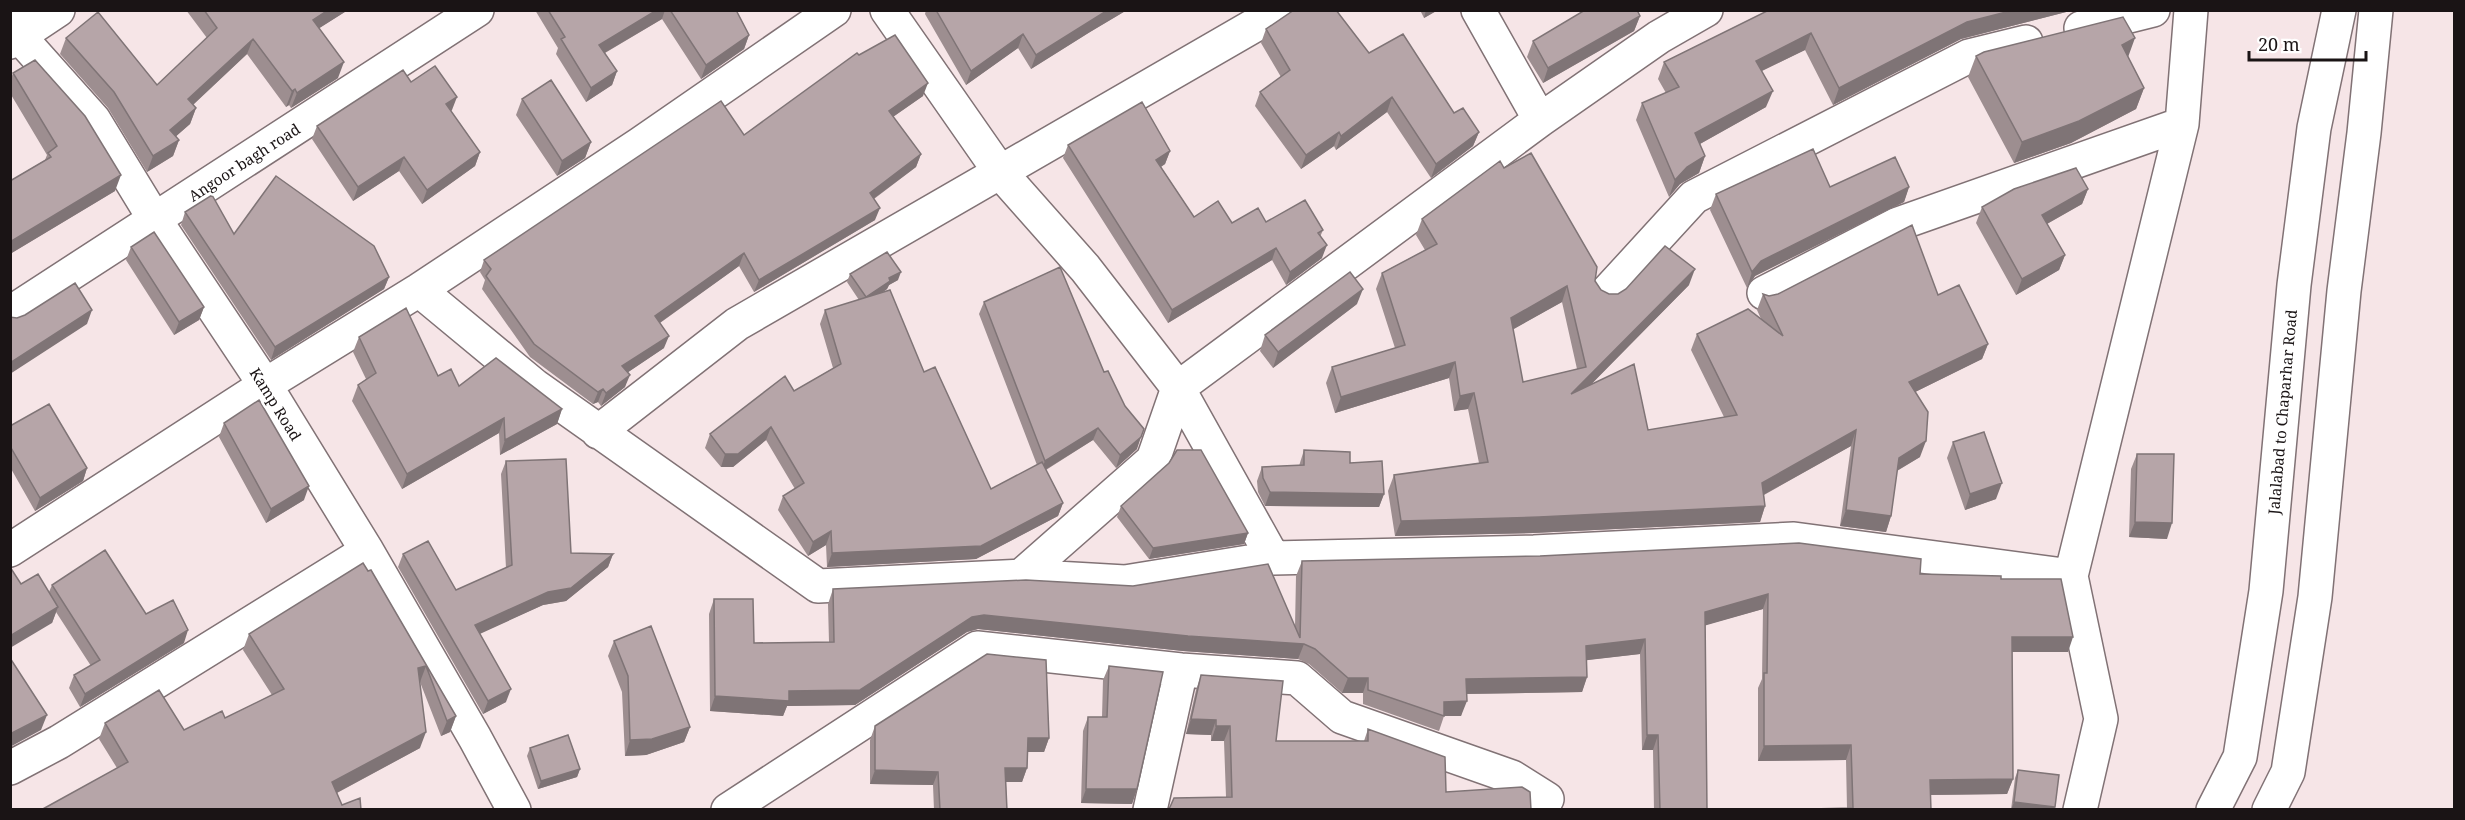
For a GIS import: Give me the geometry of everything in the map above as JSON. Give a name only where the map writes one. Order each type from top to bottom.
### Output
[{"type":"street","points":[[13,32],[58,10]]},
{"type":"street","name":"Angoor bagh road","points":[[10,313],[477,10]]},
{"type":"street","points":[[10,550],[265,385],[419,290],[640,144],[834,10]]},
{"type":"street","points":[[887,10],[1000,172],[1085,268],[1178,388],[1273,558]]},
{"type":"street","points":[[1478,10],[1540,120]]},
{"type":"street","points":[[1021,576],[1153,459],[1178,388],[1540,120],[1659,37],[1706,10]]},
{"type":"street","points":[[1607,292],[1694,197],[1969,56],[2153,10]]},
{"type":"street","points":[[2080,810],[2101,719],[2071,576],[2182,124],[2191,10]]},
{"type":"street","name":"Jalalabad to Chaparhar Road","points":[[2213,810],[2240,757],[2266,591],[2294,285],[2314,128],[2339,10]]},
{"type":"street","points":[[2269,810],[2288,772],[2315,597],[2344,291],[2364,133],[2376,10]]},
{"type":"street","points":[[598,432],[737,324],[1274,14]]},
{"type":"street","name":"Kamp Road","points":[[13,32],[94,120],[154,220],[265,385],[367,551],[476,738],[514,810]]},
{"type":"street","points":[[1764,292],[1898,224],[2182,124]]},
{"type":"street","points":[[419,290],[535,386],[818,585],[1021,576],[1125,582],[1273,558],[1534,552],[1794,539],[2071,576]]},
{"type":"street","points":[[10,768],[59,742],[367,551]]},
{"type":"street","points":[[728,810],[977,648],[1181,670],[1297,678],[1342,717],[1512,777],[1547,799]]},
{"type":"street","points":[[1150,810],[1181,670]]},
{"type":"building","points":[[204,10],[328,10],[313,20],[344,62],[297,93],[295,89],[292,91],[253,39],[188,99],[196,108],[170,130],[179,140],[153,156],[114,92],[66,38],[98,12],[157,85],[217,28]]},
{"type":"building","points":[[548,10],[657,10],[599,45],[617,71],[591,88],[561,39],[565,37]]},
{"type":"building","points":[[670,10],[736,10],[749,35],[706,65]]},
{"type":"building","points":[[936,10],[1108,10],[1036,55],[1023,34],[971,71]]},
{"type":"building","points":[[1294,10],[1336,10],[1369,53],[1403,34],[1454,113],[1463,108],[1479,132],[1436,164],[1392,97],[1341,136],[1339,132],[1306,155],[1260,92],[1290,70],[1266,29]]},
{"type":"building","points":[[1585,10],[1637,10],[1640,16],[1548,68],[1533,41]]},
{"type":"building","points":[[1769,10],[2014,10],[1967,22],[1839,88],[1811,33],[1756,61],[1773,91],[1695,133],[1705,156],[1687,167],[1675,180],[1642,103],[1679,87],[1664,62]]},
{"type":"building","points":[[2123,17],[2135,38],[2122,45],[2144,88],[2079,121],[2022,142],[1976,56],[1984,52]]},
{"type":"building","points":[[895,35],[928,83],[889,111],[921,154],[870,193],[880,208],[759,280],[744,253],[655,316],[669,336],[622,366],[630,375],[606,393],[603,389],[598,392],[534,344],[486,276],[491,269],[484,260],[721,101],[744,135],[857,53],[859,55]]},
{"type":"building","points":[[35,60],[85,116],[121,175],[10,242],[10,181],[51,157],[48,153],[57,146],[13,73]]},
{"type":"building","points":[[435,66],[457,97],[446,104],[480,152],[427,190],[404,157],[358,187],[317,126],[403,70],[411,82]]},
{"type":"building","points":[[551,80],[591,142],[562,161],[522,99]]},
{"type":"building","points":[[1142,102],[1170,151],[1156,160],[1194,217],[1218,201],[1232,223],[1258,208],[1266,222],[1305,200],[1323,230],[1318,233],[1327,245],[1290,272],[1276,248],[1172,310],[1068,145]]},
{"type":"building","points":[[1813,149],[1830,187],[1895,157],[1909,187],[1761,261],[1752,272],[1716,194]]},
{"type":"building","points":[[1531,153],[1597,267],[1595,281],[1601,290],[1609,294],[1618,294],[1626,289],[1665,246],[1695,269],[1571,394],[1634,364],[1648,430],[1737,415],[1697,334],[1748,309],[1783,336],[1763,294],[1769,296],[1778,294],[1912,225],[1938,295],[1959,285],[1988,344],[1909,382],[1928,412],[1926,441],[1899,458],[1891,516],[1846,510],[1856,430],[1762,483],[1765,506],[1401,521],[1394,475],[1488,462],[1474,393],[1460,396],[1455,362],[1341,397],[1332,367],[1405,345],[1382,273],[1437,244],[1422,219],[1500,161],[1504,168]],"holes":[[[1567,286],[1586,367],[1523,382],[1511,318]]]},
{"type":"building","points":[[2076,168],[2088,189],[2042,215],[2065,255],[2022,279],[1982,207],[2014,189]]},
{"type":"building","points":[[276,176],[374,246],[389,277],[275,347],[185,212],[212,195],[234,234]]},
{"type":"building","points":[[154,232],[204,307],[179,322],[131,247]]},
{"type":"building","points":[[887,252],[901,272],[889,278],[890,281],[866,297],[850,274]]},
{"type":"building","points":[[1060,267],[1104,372],[1108,371],[1125,406],[1144,429],[1141,437],[1120,455],[1098,428],[1045,461],[984,302]]},
{"type":"building","points":[[1350,272],[1363,289],[1278,352],[1265,335]]},
{"type":"building","points":[[75,283],[92,310],[10,363],[10,317],[17,318],[25,315]]},
{"type":"building","points":[[890,290],[924,372],[935,367],[991,489],[1042,462],[1063,503],[981,546],[832,553],[831,531],[813,542],[783,496],[804,483],[771,427],[738,454],[725,454],[710,434],[785,376],[794,391],[841,364],[825,310]]},
{"type":"building","points":[[406,308],[438,376],[451,369],[459,386],[496,358],[562,409],[505,440],[504,418],[407,474],[358,385],[376,373],[359,337]]},
{"type":"building","points":[[259,400],[309,486],[271,509],[224,423]]},
{"type":"building","points":[[49,404],[87,468],[40,498],[10,446],[10,426]]},
{"type":"building","points":[[1984,432],[2002,483],[1970,494],[1953,442]]},
{"type":"building","points":[[1177,450],[1201,450],[1248,533],[1153,548],[1121,506],[1169,463]]},
{"type":"building","points":[[1304,450],[1350,452],[1350,463],[1382,461],[1384,494],[1270,492],[1263,478],[1262,467],[1304,465]]},
{"type":"building","points":[[2137,454],[2174,454],[2172,523],[2135,522]]},
{"type":"building","points":[[566,459],[571,553],[613,554],[571,588],[548,592],[475,625],[511,689],[488,701],[403,554],[428,541],[456,590],[512,565],[506,461]]},
{"type":"building","points":[[1799,543],[1921,559],[1920,574],[2001,576],[2001,579],[2061,579],[2073,637],[2012,637],[2013,779],[1930,780],[1931,810],[1764,810],[1853,808],[1851,745],[1764,746],[1764,673],[1767,673],[1768,594],[1705,612],[1707,810],[1660,810],[1658,735],[1647,735],[1645,639],[1586,646],[1587,677],[1466,679],[1467,701],[1444,702],[1444,716],[1368,690],[1368,678],[1348,678],[1315,649],[1304,644],[1188,636],[984,615],[972,617],[860,690],[789,691],[789,701],[715,696],[714,599],[753,599],[754,643],[834,642],[833,589],[1026,580],[1133,586],[1268,564],[1300,638],[1302,561],[1540,556]]},
{"type":"building","points":[[105,550],[146,614],[173,600],[188,630],[85,694],[74,675],[100,660],[52,585]]},
{"type":"building","points":[[363,563],[368,571],[371,570],[456,716],[447,721],[426,666],[418,668],[426,732],[332,782],[342,805],[360,798],[361,810],[41,810],[128,762],[105,723],[159,690],[184,730],[222,711],[225,718],[284,689],[249,634]]},
{"type":"building","points":[[10,567],[21,584],[38,574],[58,607],[10,636]]},
{"type":"building","points":[[651,626],[690,727],[652,739],[630,740],[628,676],[614,641]]},
{"type":"building","points":[[987,654],[1046,660],[1049,738],[1028,738],[1027,768],[1005,768],[1007,810],[940,810],[938,772],[875,770],[875,726]]},
{"type":"building","points":[[10,658],[47,715],[10,734]]},
{"type":"building","points":[[1109,666],[1163,672],[1137,789],[1086,789],[1088,717],[1107,717]]},
{"type":"building","points":[[1201,675],[1283,681],[1276,741],[1368,741],[1368,729],[1445,757],[1446,792],[1522,787],[1530,792],[1531,810],[1166,810],[1174,798],[1232,797],[1230,726],[1216,726],[1216,720],[1191,719]]},
{"type":"building","points":[[568,735],[580,769],[541,781],[530,748]]},
{"type":"building","points":[[2018,770],[2059,775],[2055,807],[2014,802]]}]
